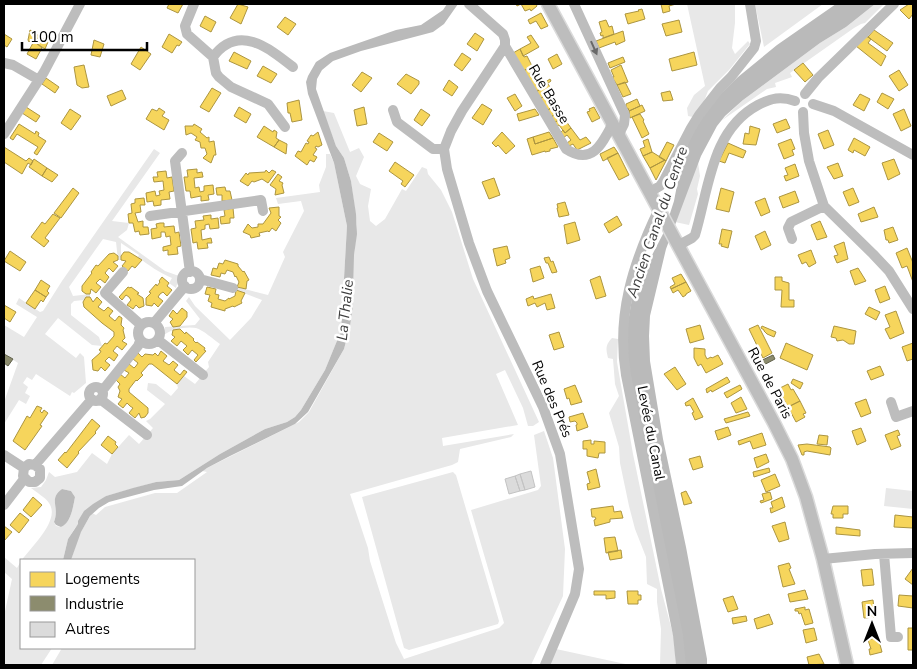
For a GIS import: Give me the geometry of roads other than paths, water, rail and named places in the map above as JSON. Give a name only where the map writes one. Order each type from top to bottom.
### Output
[{"type":"main road","name":"Rue de Paris","points":[[548,4],[774,422],[792,459],[806,497],[823,559],[848,665]]},
{"type":"street","points":[[4,134],[39,80],[80,4]]},
{"type":"street","points":[[194,4],[186,26],[187,34],[213,57],[216,73],[219,77],[231,87],[268,104],[285,127]]},
{"type":"street","name":"Rue Basse","points":[[469,4],[503,34],[505,46],[566,149],[575,155],[587,155],[601,146],[616,129]]},
{"type":"street","points":[[574,4],[625,115],[624,124],[616,129]]},
{"type":"street","points":[[650,192],[663,182],[690,128],[699,115],[754,48],[756,42],[750,4]]},
{"type":"street","points":[[806,94],[818,78],[894,4]]},
{"type":"street","points":[[213,57],[220,48],[232,42],[249,40],[272,50],[294,67]]},
{"type":"street","points":[[393,110],[397,122],[433,149],[444,149],[462,111],[505,46]]},
{"type":"street","points":[[4,62],[39,80]]},
{"type":"street","points":[[794,100],[800,94],[806,94],[812,99],[813,104],[810,109],[802,112]]},
{"type":"street","points":[[678,244],[692,238],[694,235],[720,146],[729,130],[747,111],[763,102],[780,97],[794,100]]},
{"type":"street","points":[[794,100],[797,109],[802,112]]},
{"type":"street","points":[[813,104],[834,111],[913,154]]},
{"type":"street","points":[[802,112],[809,161],[824,206],[878,260],[902,290],[913,309]]},
{"type":"street","name":"Rue des Prés","points":[[444,149],[447,169],[472,251],[487,291],[543,407],[560,454],[579,569],[575,594],[545,665]]},
{"type":"street","points":[[182,153],[175,161],[190,272]]},
{"type":"street","points":[[150,216],[261,200],[263,211]]},
{"type":"street","points":[[792,239],[788,228],[791,222],[824,206]]},
{"type":"street","name":"Levée du Canal","points":[[661,213],[645,240],[631,281],[624,317],[622,346],[626,375],[678,635],[681,665]]},
{"type":"street","points":[[123,272],[105,293],[141,325]]},
{"type":"street","points":[[185,286],[183,278],[185,274],[195,272],[200,279],[233,288]]},
{"type":"street","points":[[185,286],[194,288],[198,286],[200,279]]},
{"type":"street","points":[[154,323],[185,286]]},
{"type":"street","points":[[35,465],[98,396],[138,346],[140,341],[138,332],[141,325],[148,322],[154,323],[160,332],[158,340],[151,344],[140,341]]},
{"type":"street","points":[[158,340],[203,375]]},
{"type":"street","points":[[98,396],[147,435]]},
{"type":"street","points":[[891,402],[896,417],[913,411]]},
{"type":"street","points":[[4,455],[24,468]]},
{"type":"street","points":[[29,464],[35,465],[40,469],[40,478],[32,482],[24,479],[22,474],[24,468],[29,464]]},
{"type":"street","points":[[4,505],[24,479]]},
{"type":"street","points":[[823,559],[884,554],[913,554]]},
{"type":"street","points":[[884,554],[891,637],[898,637]]},
{"type":"water","name":"La Thalie","points":[[447,4],[458,4],[444,24],[433,32],[361,51],[333,61],[322,70],[317,79],[316,89],[336,146],[344,158],[351,181],[357,234],[354,255],[353,306],[344,349],[308,412],[295,424],[207,468],[182,486],[154,490],[109,502],[99,508],[90,516],[81,532],[71,559],[63,559],[68,539],[84,511],[93,504],[106,496],[133,488],[156,482],[179,480],[265,429],[287,422],[301,410],[325,370],[341,331],[347,226],[334,163],[308,94],[306,82],[308,76],[316,62],[330,53],[396,30],[421,25],[443,10]]},
{"type":"water","points":[[836,4],[875,4],[846,27],[820,43],[743,100],[717,126],[701,156],[666,249],[650,316],[650,361],[663,439],[707,659],[707,665],[684,665],[624,348],[632,298],[636,286],[664,232],[674,201],[683,154],[709,105],[738,77],[777,45]]},
{"type":"water","points":[[62,489],[71,491],[75,497],[69,518],[61,527],[54,522],[56,512],[55,500]]},
{"type":"water label","name":"Ancien Canal du Centre","points":[[657,222]]}]
